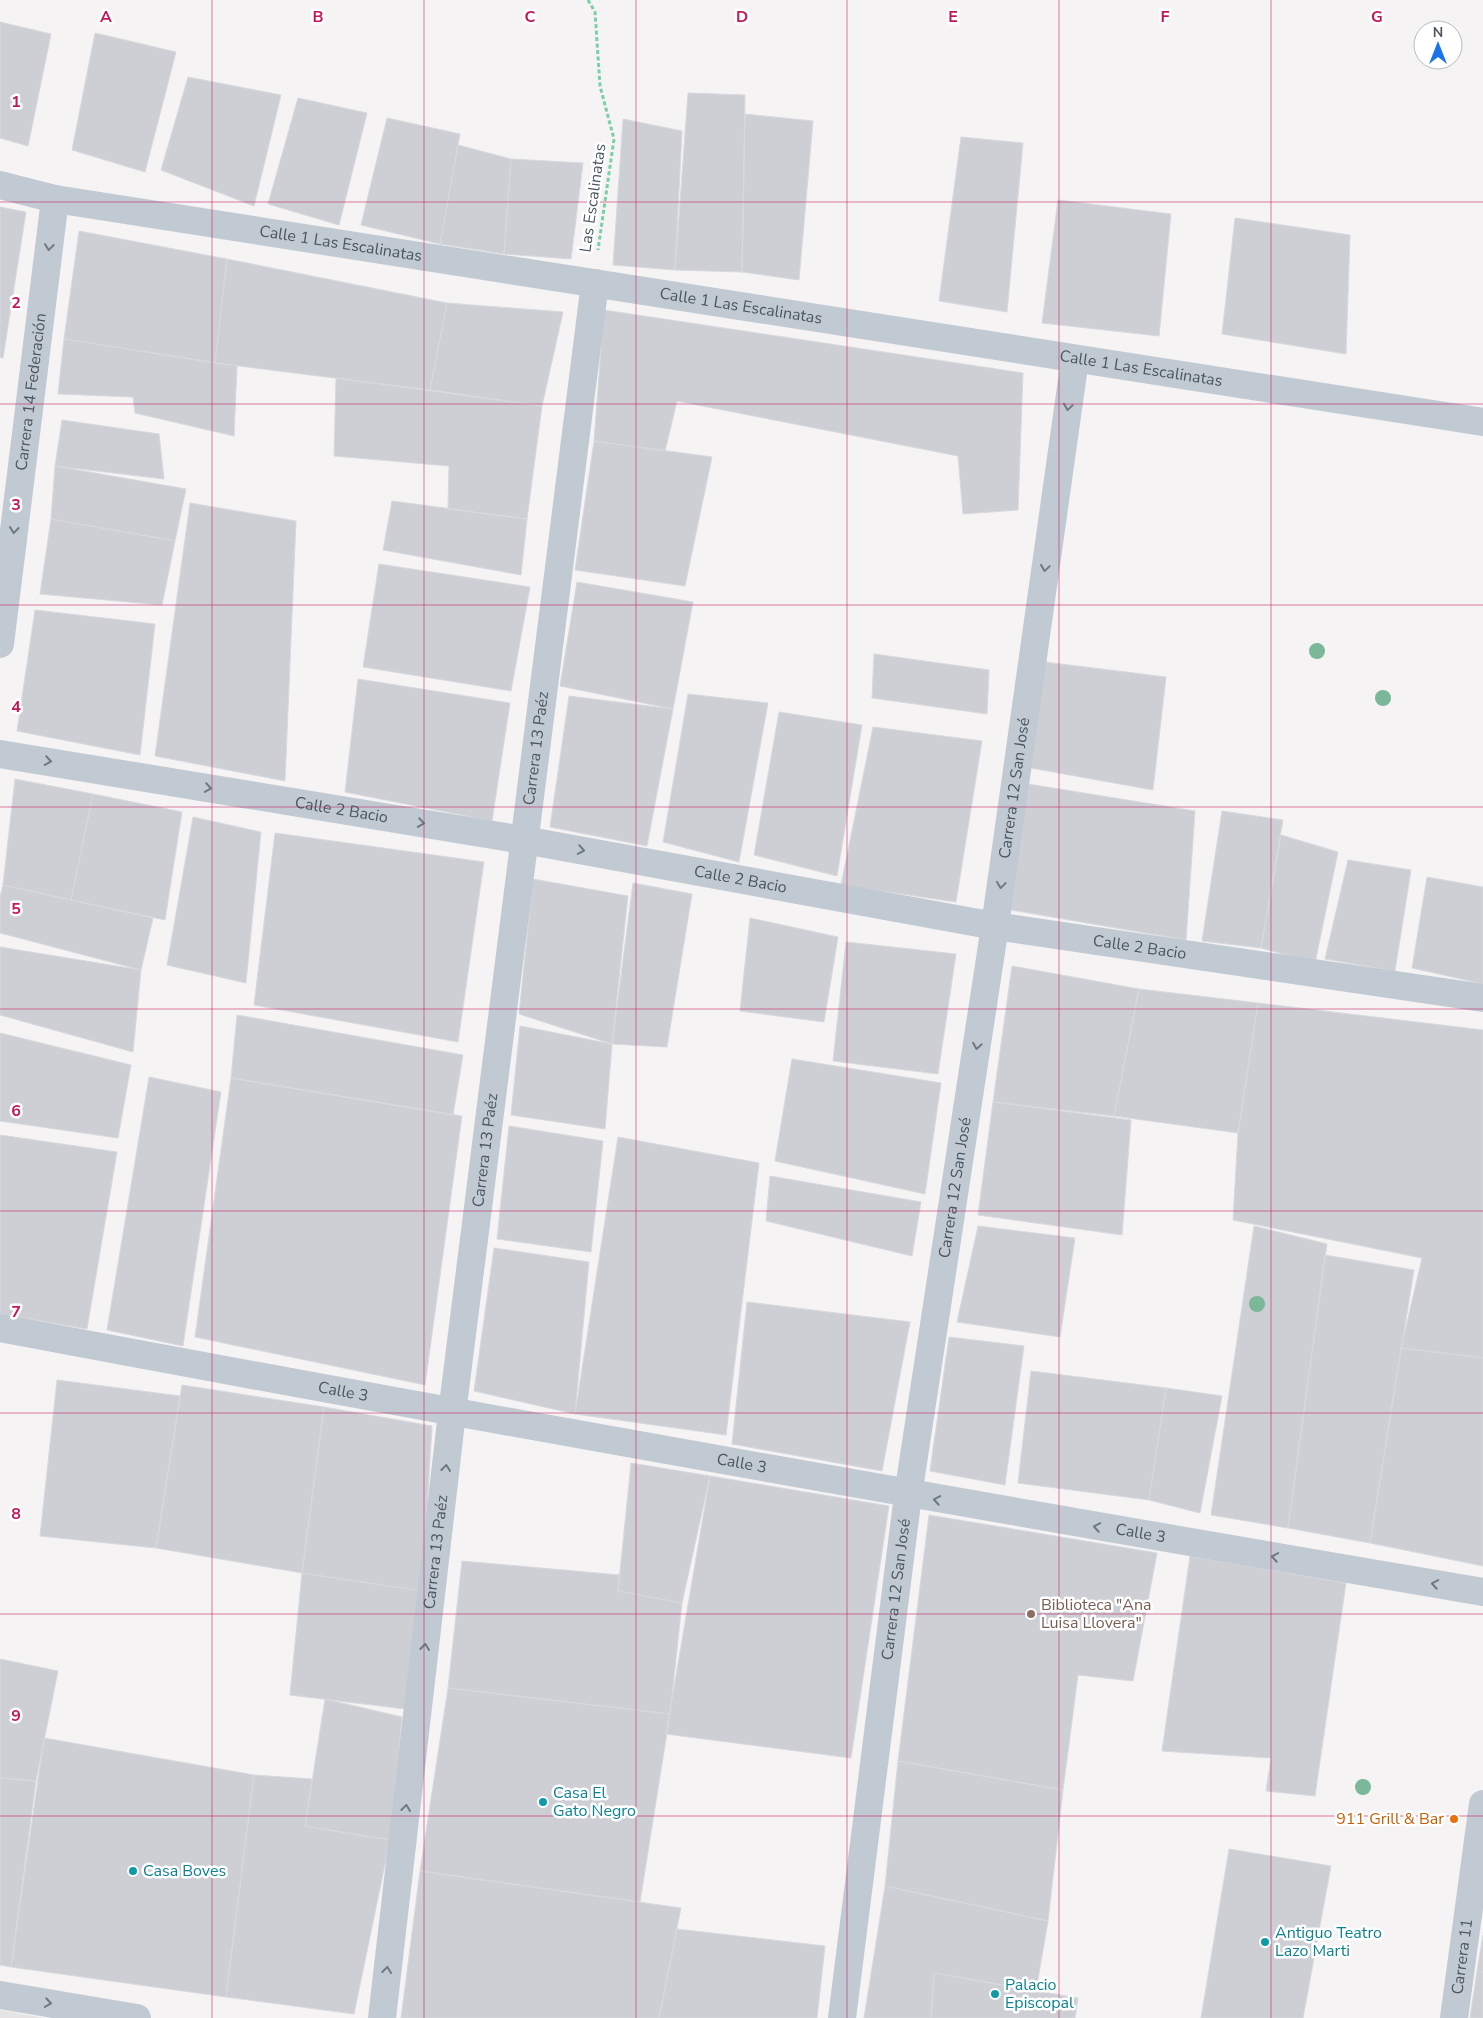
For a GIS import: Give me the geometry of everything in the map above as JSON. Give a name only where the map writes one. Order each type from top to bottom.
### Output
[{"type":"street","name":"Calle 1 Las Escalinatas","points":[[0,185],[55,199],[1483,422]]},
{"type":"street","name":"Carrera 14 Federación","points":[[0,644],[55,199]]},
{"type":"street","name":"Carrera 13 Paéz","points":[[382,2018],[452,1413],[595,283]]},
{"type":"street","name":"Carrera 12 San José","points":[[842,2018],[908,1495],[995,926],[1074,359]]},
{"type":"street","name":"Calle 2 Bacio","points":[[0,754],[524,840],[995,926],[1483,998]]},
{"type":"street","name":"Calle 3","points":[[0,1328],[452,1413],[908,1495],[1483,1592]]},
{"type":"street","name":"Carrera 11","points":[[1454,2018],[1483,1804]]},
{"type":"street","points":[[0,1995],[137,2018]]},
{"type":"path","name":"Las Escalinatas","points":[[588,0],[595,12],[600,86],[614,140],[604,198],[595,283]]},
{"type":"shaded area","points":[[0,2010],[44,2018],[0,2018]]},
{"type":"building","points":[[0,22],[51,34],[28,146],[0,138]]},
{"type":"building","points":[[95,33],[176,52],[145,172],[72,150]]},
{"type":"building","points":[[188,77],[281,95],[254,206],[161,170]]},
{"type":"building","points":[[688,93],[745,95],[742,272],[675,270]]},
{"type":"building","points":[[298,98],[367,113],[339,225],[268,204]]},
{"type":"building","points":[[745,114],[813,121],[799,280],[742,272]]},
{"type":"building","points":[[387,118],[460,134],[440,244],[361,225]]},
{"type":"building","points":[[623,119],[682,131],[675,270],[613,265]]},
{"type":"building","points":[[961,137],[1023,143],[1007,312],[939,301]]},
{"type":"building","points":[[458,145],[511,159],[504,254],[440,244]]},
{"type":"building","points":[[511,159],[583,163],[571,259],[504,254]]},
{"type":"building","points":[[1058,200],[1171,214],[1159,336],[1042,323]]},
{"type":"building","points":[[0,207],[26,212],[3,358],[0,357]]},
{"type":"building","points":[[1235,218],[1350,235],[1346,354],[1222,334]]},
{"type":"building","points":[[79,231],[227,259],[215,363],[64,339]]},
{"type":"building","points":[[227,259],[447,303],[430,390],[215,363]]},
{"type":"building","points":[[447,303],[563,312],[542,406],[430,390]]},
{"type":"building","points":[[604,310],[1023,373],[1018,510],[963,514],[958,456],[677,401],[665,451],[594,441]]},
{"type":"building","points":[[64,339],[237,366],[234,436],[135,413],[133,397],[58,394]]},
{"type":"building","points":[[336,378],[542,406],[527,519],[448,509],[449,466],[334,456]]},
{"type":"building","points":[[62,420],[159,434],[164,479],[55,466]]},
{"type":"building","points":[[594,441],[712,457],[685,586],[575,570]]},
{"type":"building","points":[[55,466],[186,489],[175,541],[51,519]]},
{"type":"building","points":[[392,501],[527,519],[521,575],[383,550]]},
{"type":"building","points":[[190,503],[296,521],[285,781],[155,756]]},
{"type":"building","points":[[51,519],[175,541],[162,605],[40,594]]},
{"type":"building","points":[[379,564],[530,587],[511,691],[363,667]]},
{"type":"building","points":[[577,582],[693,602],[673,709],[560,686]]},
{"type":"building","points":[[35,610],[155,624],[140,755],[17,731]]},
{"type":"building","points":[[874,654],[989,670],[987,714],[872,698]]},
{"type":"building","points":[[1045,662],[1166,677],[1153,790],[1031,768]]},
{"type":"building","points":[[358,679],[510,703],[492,821],[345,792]]},
{"type":"building","points":[[688,694],[768,703],[739,862],[663,842]]},
{"type":"building","points":[[569,696],[673,709],[647,846],[550,827]]},
{"type":"building","points":[[779,712],[862,725],[837,876],[754,855]]},
{"type":"building","points":[[873,727],[982,741],[956,902],[841,885]]},
{"type":"building","points":[[15,779],[93,794],[71,900],[3,885]]},
{"type":"building","points":[[1028,784],[1195,811],[1186,940],[1011,910]]},
{"type":"building","points":[[93,794],[182,812],[165,920],[71,900]]},
{"type":"building","points":[[1222,811],[1283,820],[1261,948],[1202,941]]},
{"type":"building","points":[[193,817],[261,832],[246,983],[167,965]]},
{"type":"building","points":[[275,833],[484,862],[458,1042],[254,1005]]},
{"type":"building","points":[[1281,835],[1338,852],[1315,963],[1261,948]]},
{"type":"building","points":[[1348,860],[1411,870],[1395,971],[1325,959]]},
{"type":"building","points":[[1427,877],[1483,887],[1483,984],[1412,968]]},
{"type":"building","points":[[533,879],[628,896],[612,1044],[519,1014]]},
{"type":"building","points":[[633,883],[692,894],[667,1047],[612,1044]]},
{"type":"building","points":[[3,885],[153,918],[141,970],[0,933],[0,897]]},
{"type":"building","points":[[750,918],[838,937],[824,1022],[740,1011]]},
{"type":"building","points":[[846,942],[956,954],[938,1074],[833,1061]]},
{"type":"building","points":[[0,947],[141,970],[133,1052],[0,1015]]},
{"type":"building","points":[[1012,966],[1139,989],[1114,1116],[993,1102]]},
{"type":"building","points":[[1139,989],[1258,1003],[1238,1133],[1114,1116]]},
{"type":"building","points":[[1258,1003],[1483,1030],[1483,1358],[1401,1348],[1422,1258],[1233,1220],[1238,1133]]},
{"type":"building","points":[[237,1015],[463,1055],[453,1115],[231,1078]]},
{"type":"building","points":[[520,1026],[612,1044],[605,1129],[511,1115]]},
{"type":"building","points":[[0,1033],[131,1065],[118,1138],[0,1121]]},
{"type":"building","points":[[792,1059],[941,1083],[925,1194],[775,1161]]},
{"type":"building","points":[[149,1077],[221,1092],[183,1346],[107,1330]]},
{"type":"building","points":[[231,1078],[462,1116],[425,1385],[195,1337]]},
{"type":"building","points":[[993,1102],[1131,1120],[1122,1235],[978,1215]]},
{"type":"building","points":[[509,1126],[603,1141],[591,1252],[497,1239]]},
{"type":"building","points":[[0,1135],[117,1152],[87,1329],[0,1314]]},
{"type":"building","points":[[618,1137],[759,1163],[726,1435],[575,1414]]},
{"type":"building","points":[[770,1176],[921,1202],[912,1256],[766,1221]]},
{"type":"building","points":[[978,1226],[1075,1238],[1060,1337],[957,1322]]},
{"type":"building","points":[[1254,1226],[1327,1244],[1288,1528],[1211,1515]]},
{"type":"building","points":[[494,1248],[589,1262],[575,1414],[474,1391]]},
{"type":"building","points":[[1325,1255],[1414,1270],[1370,1543],[1288,1528]]},
{"type":"building","points":[[747,1302],[910,1322],[882,1471],[732,1444]]},
{"type":"building","points":[[949,1337],[1024,1346],[1005,1485],[930,1471]]},
{"type":"building","points":[[1401,1348],[1483,1358],[1483,1566],[1370,1543]]},
{"type":"building","points":[[1031,1371],[1166,1388],[1149,1500],[1018,1483]]},
{"type":"building","points":[[57,1380],[180,1396],[156,1548],[40,1536]]},
{"type":"building","points":[[182,1385],[324,1407],[302,1573],[156,1548]]},
{"type":"building","points":[[1166,1388],[1222,1396],[1200,1513],[1149,1500]]},
{"type":"building","points":[[324,1407],[432,1426],[422,1591],[302,1573]]},
{"type":"building","points":[[631,1463],[710,1476],[682,1603],[618,1591]]},
{"type":"building","points":[[710,1476],[889,1506],[851,1758],[666,1734]]},
{"type":"building","name":"Biblioteca \"Ana Luisa Llovera\"","points":[[929,1515],[1157,1553],[1133,1681],[1078,1675],[1063,1790],[898,1761]]},
{"type":"building","points":[[1190,1556],[1346,1583],[1315,1796],[1266,1791],[1271,1758],[1162,1751]]},
{"type":"building","points":[[462,1561],[620,1575],[618,1591],[682,1603],[670,1714],[448,1688]]},
{"type":"building","points":[[302,1573],[422,1591],[405,1709],[290,1695]]},
{"type":"building","points":[[0,1659],[58,1671],[36,1781],[0,1778]]},
{"type":"building","name":"Casa El Gato Negro","points":[[448,1688],[670,1714],[640,1902],[420,1871]]},
{"type":"building","points":[[325,1699],[402,1717],[390,1840],[305,1826]]},
{"type":"building","name":"Casa Boves","points":[[44,1738],[254,1775],[226,1997],[11,1967]]},
{"type":"building","points":[[898,1761],[1063,1790],[1048,1921],[885,1886]]},
{"type":"building","points":[[254,1775],[312,1779],[305,1826],[390,1840],[354,2014],[226,1997]]},
{"type":"building","points":[[0,1778],[36,1781],[11,1967],[0,1965]]},
{"type":"building","name":"Antiguo Teatro Lazo Marti","points":[[1229,1849],[1331,1866],[1303,2018],[1201,2018]]},
{"type":"building","points":[[420,1871],[681,1908],[659,2018],[401,2018]]},
{"type":"building","points":[[885,1886],[1048,1921],[1036,1991],[934,1973],[931,2018],[864,2018]]},
{"type":"building","points":[[677,1929],[825,1946],[817,2018],[659,2018]]},
{"type":"building","points":[[1483,1935],[1483,1972],[1477,1971]]},
{"type":"building","points":[[1477,1971],[1483,1972],[1483,2018],[1470,2018]]},
{"type":"building","name":"Palacio Episcopal","points":[[934,1973],[1078,1998],[1075,2018],[931,2018]]},
{"type":"place","name":"Biblioteca \"Ana Luisa Llovera\"","points":[[1031,1614]]},
{"type":"place","name":"Casa El Gato Negro","points":[[543,1802]]},
{"type":"place","name":"911 Grill & Bar","points":[[1454,1819]]},
{"type":"place","name":"Casa Boves","points":[[133,1871]]},
{"type":"place","name":"Antiguo Teatro Lazo Marti","points":[[1265,1942]]},
{"type":"place","name":"Palacio Episcopal","points":[[995,1994]]}]
